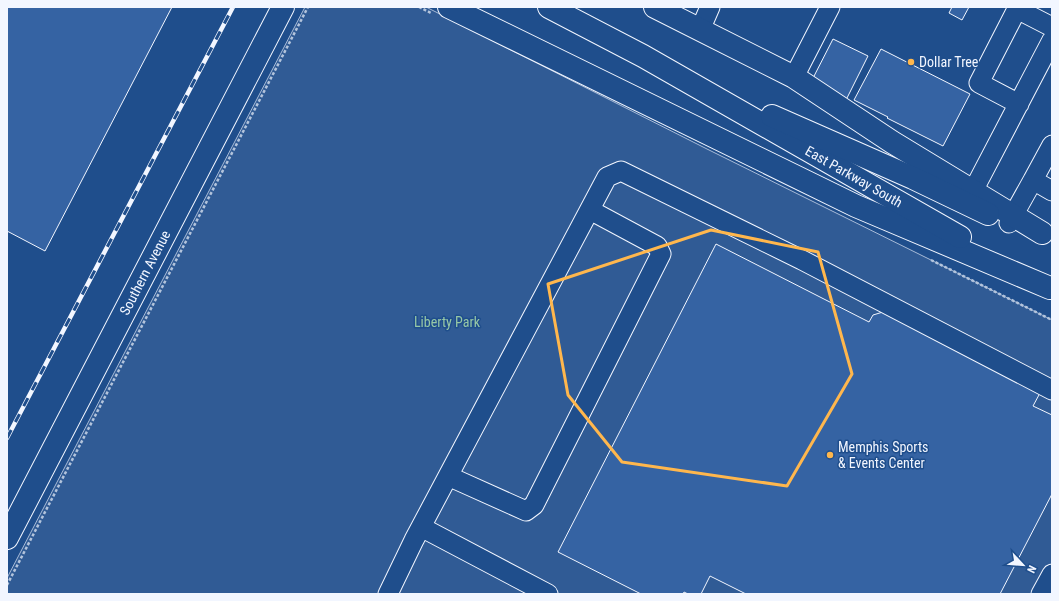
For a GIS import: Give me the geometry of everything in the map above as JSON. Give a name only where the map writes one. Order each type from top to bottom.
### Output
[{"type":"main road","name":"Southern Avenue","points":[[7,538],[283,7]]},
{"type":"main road","points":[[449,7],[856,206],[1051,288]]},
{"type":"main road","name":"East Parkway South","points":[[549,7],[649,60],[1051,288]]},
{"type":"main road","points":[[655,7],[794,77],[892,142],[971,198],[1047,236]]},
{"type":"main road","name":"East Parkway South","points":[[649,60],[913,178],[971,198]]},
{"type":"street","points":[[700,30],[710,7]]},
{"type":"street","points":[[794,77],[830,7]]},
{"type":"street","points":[[1019,104],[978,83],[1017,9],[1052,27]]},
{"type":"street","points":[[971,198],[1052,40]]},
{"type":"street","points":[[1011,219],[1052,145]]},
{"type":"street","points":[[388,594],[421,527],[607,178],[622,171],[802,260],[1052,390]]},
{"type":"street","points":[[1033,180],[1052,191]]},
{"type":"street","points":[[448,476],[526,511],[534,505],[661,254],[658,246],[590,210]]},
{"type":"street","points":[[421,527],[548,594]]},
{"type":"street","points":[[1041,594],[1052,574]]},
{"type":"path","points":[[7,585],[308,7]]},
{"type":"highlighted area","points":[[711,230],[818,252],[852,374],[787,486],[622,462],[568,395],[548,284]]},
{"type":"shaded area","name":"Liberty Park","points":[[305,7],[426,7],[707,149],[1052,320],[1052,594],[7,594],[7,578]]},
{"type":"building","points":[[7,7],[172,7],[45,251],[7,231]]},
{"type":"building","points":[[952,7],[969,7],[962,20],[949,13]]},
{"type":"building","points":[[833,39],[868,56],[846,100],[811,82]]},
{"type":"building","points":[[881,49],[970,94],[943,146],[854,100]]},
{"type":"building","name":"Memphis Sports & Events Center","points":[[716,244],[869,322],[873,315],[883,312],[1040,393],[1033,406],[1052,415],[1052,494],[1000,594],[746,594],[710,576],[701,594],[688,594],[684,592],[683,594],[641,594],[558,552]]},
{"type":"railway","points":[[7,438],[233,7]]},
{"type":"place","name":"Dollar Tree","points":[[911,62]]},
{"type":"place","name":"Memphis Sports & Events Center","points":[[830,455]]}]
